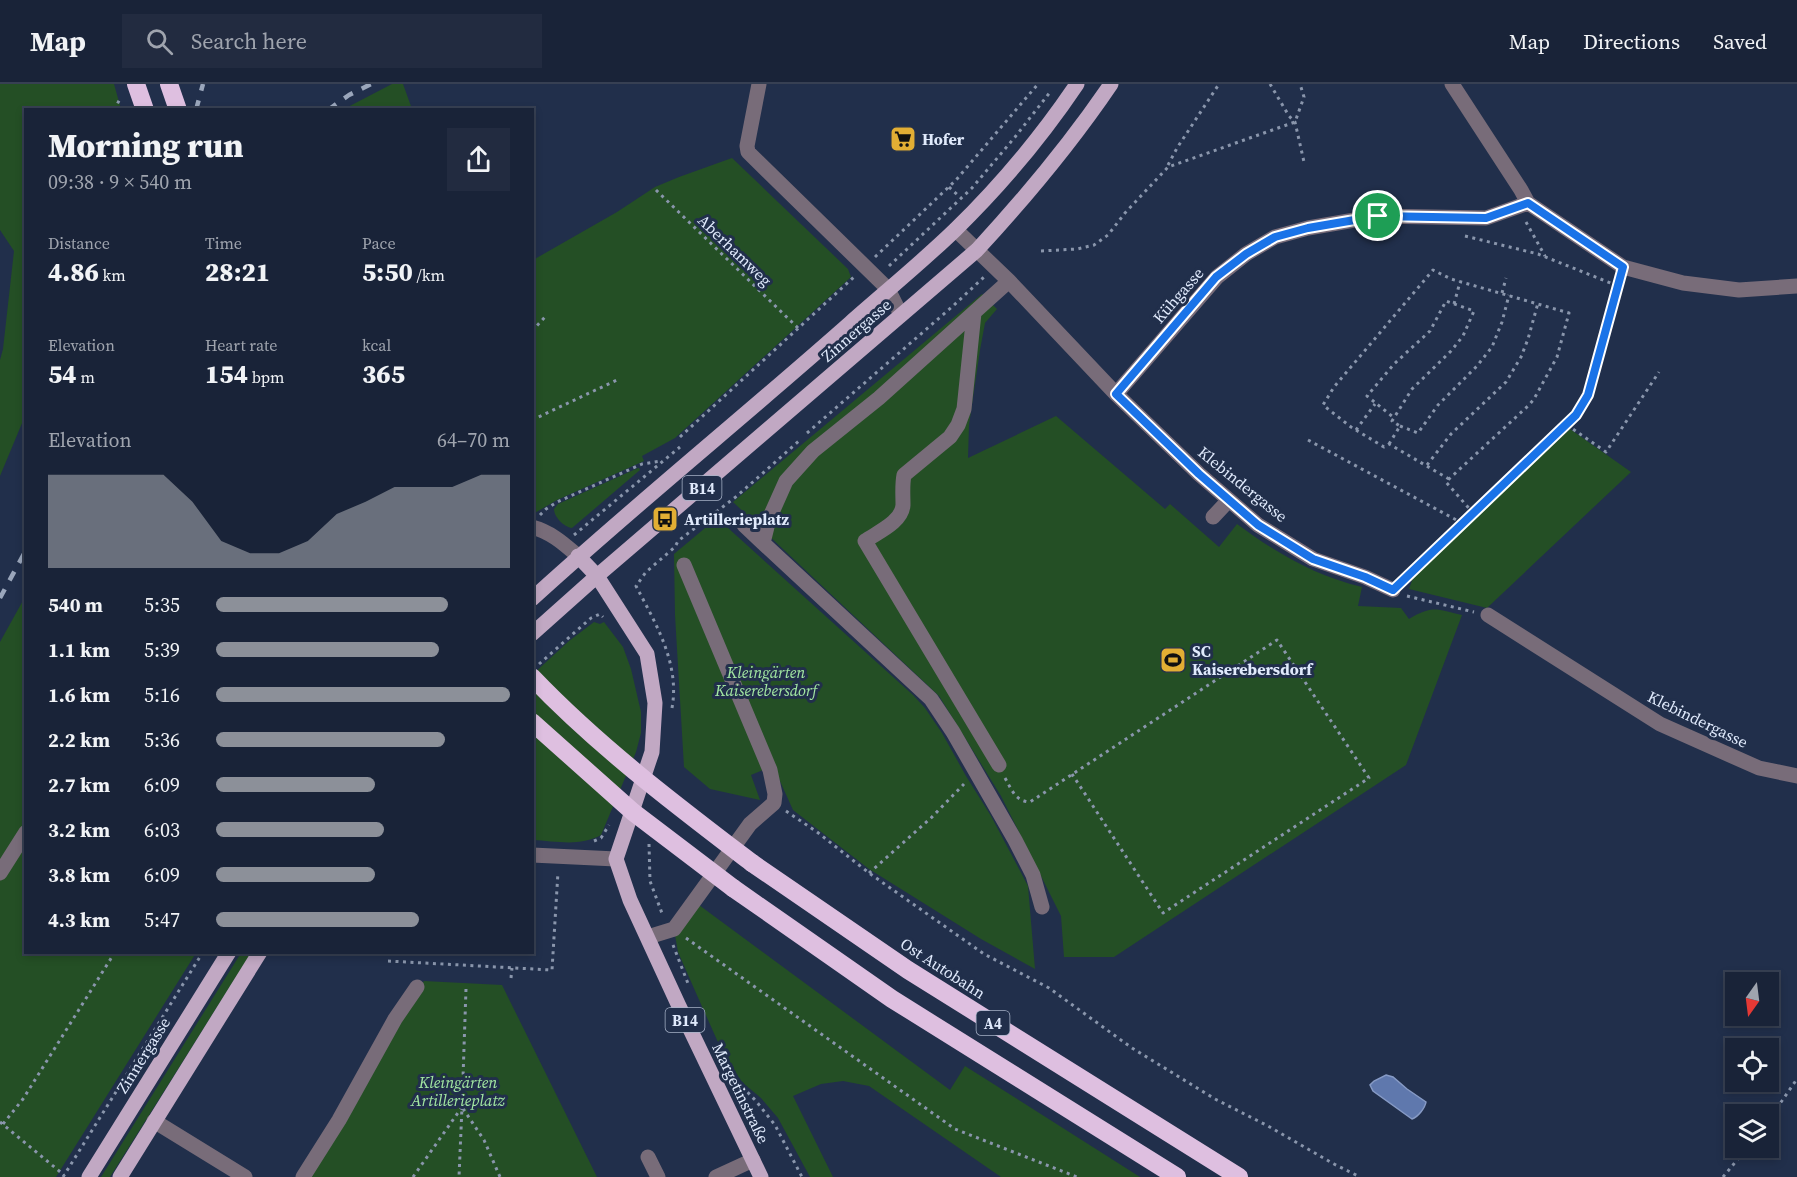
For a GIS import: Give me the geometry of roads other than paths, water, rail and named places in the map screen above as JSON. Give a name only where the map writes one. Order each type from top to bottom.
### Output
[{"type":"highway","points":[[169,84],[177,108]]},
{"type":"highway","points":[[130,88],[144,108]]},
{"type":"highway","name":"Ost Autobahn","points":[[534,679],[555,702],[652,787],[752,862],[908,970],[1239,1177]]},
{"type":"highway","name":"A4","points":[[534,725],[633,812],[733,888],[892,999],[1177,1177]]},
{"type":"main road","name":"Zinnergasse","points":[[578,556],[693,460],[956,230],[996,188],[1077,84]]},
{"type":"main road","name":"Zinnergasse","points":[[597,576],[977,250],[1085,122],[1111,84]]},
{"type":"main road","points":[[534,597],[578,556],[597,576],[647,654],[655,703],[652,752],[616,859]]},
{"type":"main road","points":[[534,632],[597,576]]},
{"type":"main road","name":"Margetinstraße","points":[[616,859],[630,900],[761,1177]]},
{"type":"main road","name":"Zinnergasse","points":[[89,1177],[228,954]]},
{"type":"main road","points":[[120,1177],[259,954]]},
{"type":"street","points":[[759,84],[747,146],[748,152],[888,289],[902,315]]},
{"type":"street","points":[[1452,84],[1528,203],[1623,267],[1683,283],[1739,290],[1797,286]]},
{"type":"street","name":"Kühgasse","points":[[1116,394],[1216,277],[1246,254],[1275,237],[1308,228],[1378,216],[1486,218],[1528,203]]},
{"type":"street","name":"Klebindergasse","points":[[956,230],[1116,394],[1199,474],[1258,525],[1313,559],[1365,577],[1393,590]]},
{"type":"street","points":[[763,543],[769,519],[786,481],[813,451],[879,398],[1008,281]]},
{"type":"street","points":[[974,313],[964,409],[958,425],[951,437],[904,475],[903,508],[899,518],[865,541],[999,765]]},
{"type":"street","points":[[1213,517],[1229,500]]},
{"type":"street","points":[[535,524],[564,543],[578,556]]},
{"type":"street","points":[[744,525],[931,699],[953,732],[1015,840],[1033,875],[1042,907]]},
{"type":"street","points":[[648,937],[674,929],[750,824],[774,803],[776,794],[770,770],[684,565]]},
{"type":"street","name":"Klebindergasse","points":[[1488,615],[1660,724],[1759,768],[1797,776]]},
{"type":"street","points":[[0,873],[24,835]]},
{"type":"street","points":[[534,855],[616,859]]},
{"type":"street","points":[[303,1177],[339,1120],[395,1019],[417,987]]},
{"type":"street","points":[[154,1121],[245,1177]]},
{"type":"street","points":[[648,1156],[658,1177]]},
{"type":"street","points":[[716,1177],[753,1160]]},
{"type":"water","points":[[1386,1075],[1393,1077],[1426,1102],[1417,1116],[1412,1119],[1373,1091],[1370,1085]]},
{"type":"railway","points":[[197,108],[203,84]]},
{"type":"railway","points":[[331,108],[349,95],[371,84]]},
{"type":"railway","points":[[0,598],[24,554]]},
{"type":"place","name":"Hofer","points":[[903,139]]},
{"type":"place","name":"Artillerieplatz","points":[[665,519]]},
{"type":"place","name":"SC Kaiserebersdorf","points":[[1173,660]]},
{"type":"park label","name":"Kleingärten Kaiserebersdorf","points":[[766,681]]},
{"type":"park label","name":"Kleingärten Artillerieplatz","points":[[458,1091]]}]
